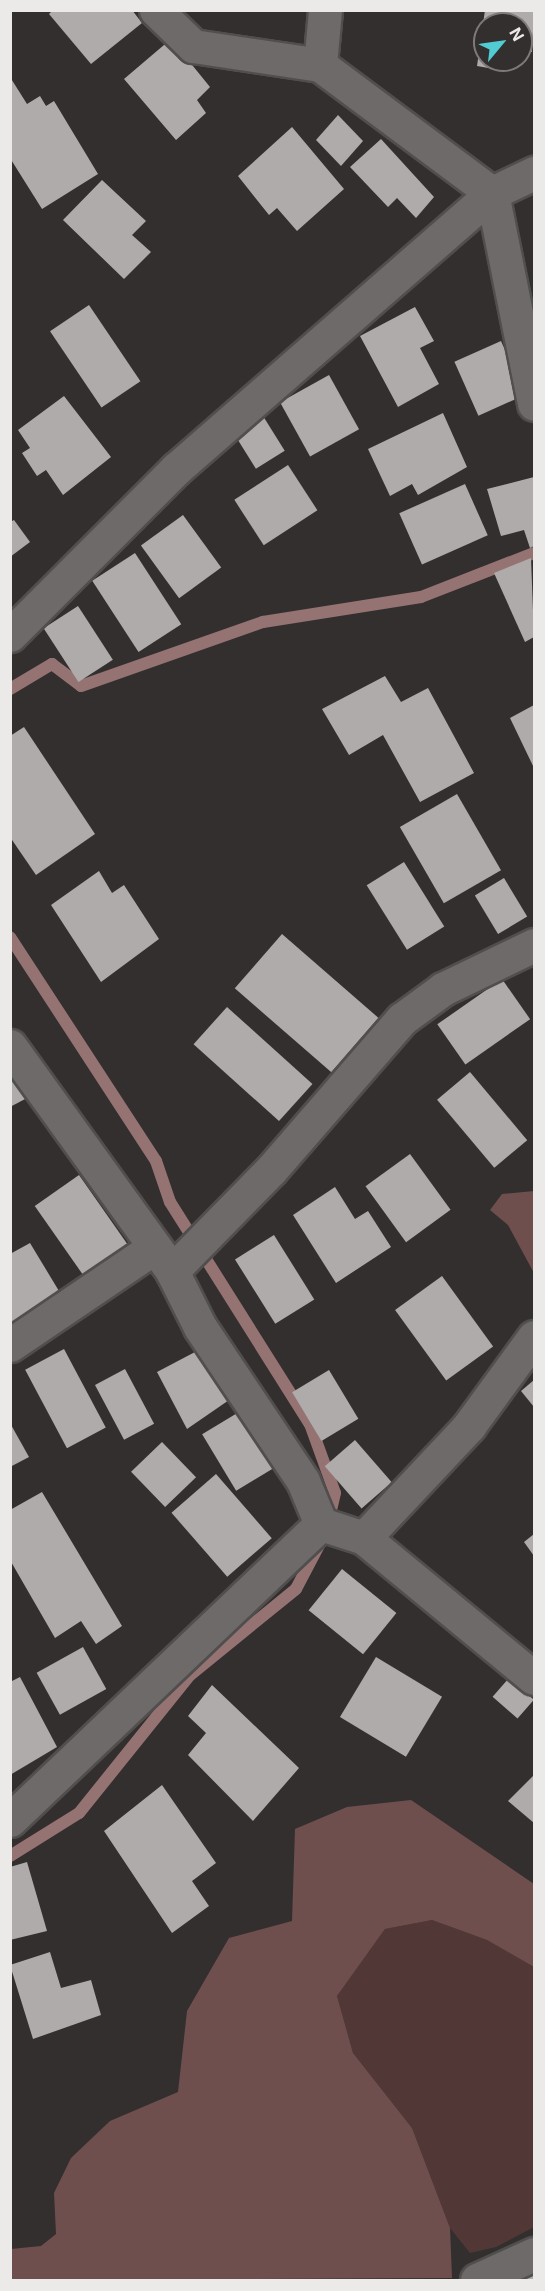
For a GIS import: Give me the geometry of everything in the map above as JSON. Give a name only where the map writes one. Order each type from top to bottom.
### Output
[{"type":"street","points":[[156,10],[193,46],[320,65],[492,193],[534,404]]},
{"type":"street","points":[[320,65],[325,10]]},
{"type":"street","points":[[10,635],[177,469],[492,193],[534,173]]},
{"type":"street","points":[[10,1345],[162,1259],[271,1170],[402,1018],[443,989],[534,945]]},
{"type":"street","points":[[10,1046],[162,1259],[200,1327],[337,1529],[534,1678]]},
{"type":"street","points":[[10,1820],[337,1529],[469,1426],[534,1337]]},
{"type":"street","points":[[477,2280],[534,2254]]},
{"type":"shaded area","points":[[534,1191],[534,1273],[508,1225],[490,1210],[502,1194]]},
{"type":"shaded area","points":[[411,1800],[534,1884],[534,1967],[487,1940],[432,1920],[385,1929],[337,1996],[353,2053],[412,2128],[450,2228],[452,2278],[11,2280],[11,2249],[41,2246],[56,2234],[54,2193],[71,2158],[110,2121],[178,2092],[187,2011],[229,1938],[292,1921],[295,1829],[347,1807]]},
{"type":"shaded area","points":[[432,1920],[487,1940],[534,1967],[534,2227],[496,2247],[470,2253],[450,2228],[412,2128],[353,2053],[337,1996],[385,1929]]},
{"type":"building","points":[[53,10],[132,10],[142,23],[91,64],[49,14]]},
{"type":"building","points":[[485,10],[534,10],[533,31],[533,12],[485,12]]},
{"type":"building","points":[[171,39],[210,87],[197,100],[206,113],[176,140],[124,79]]},
{"type":"building","points":[[10,77],[27,104],[40,96],[46,106],[54,101],[98,174],[42,209],[10,158]]},
{"type":"building","points":[[338,115],[363,141],[341,166],[316,140]]},
{"type":"building","points":[[292,127],[344,189],[297,231],[277,208],[269,215],[238,176]]},
{"type":"building","points":[[381,139],[434,197],[416,218],[397,198],[388,207],[350,167]]},
{"type":"building","points":[[102,180],[146,221],[132,235],[151,252],[124,279],[63,220]]},
{"type":"building","points":[[89,305],[140,381],[101,408],[50,331]]},
{"type":"building","points":[[415,307],[434,341],[420,348],[439,384],[398,407],[360,336]]},
{"type":"building","points":[[501,341],[525,395],[478,416],[454,362]]},
{"type":"building","points":[[329,375],[359,429],[310,456],[280,402]]},
{"type":"building","points":[[64,396],[111,457],[63,495],[46,470],[37,476],[22,453],[30,448],[18,430]]},
{"type":"building","points":[[443,413],[467,467],[418,495],[412,484],[390,496],[368,449]]},
{"type":"building","points":[[263,416],[285,451],[256,469],[234,434]]},
{"type":"building","points":[[288,465],[317,510],[264,545],[234,500]]},
{"type":"building","points":[[534,477],[534,546],[530,548],[524,530],[501,536],[487,489]]},
{"type":"building","points":[[465,484],[488,535],[422,564],[399,513]]},
{"type":"building","points":[[183,515],[221,568],[179,598],[141,546]]},
{"type":"building","points":[[14,520],[30,542],[10,557],[10,522]]},
{"type":"building","points":[[135,553],[181,624],[139,652],[92,581]]},
{"type":"building","points":[[531,558],[534,637],[525,642],[494,573]]},
{"type":"building","points":[[78,606],[113,660],[78,682],[44,628]]},
{"type":"building","points":[[385,676],[401,702],[428,688],[474,773],[420,802],[383,735],[349,755],[322,709]]},
{"type":"building","points":[[534,705],[534,768],[510,718]]},
{"type":"building","points":[[24,727],[95,834],[36,875],[10,837],[10,736]]},
{"type":"building","points":[[457,794],[501,870],[444,903],[400,827]]},
{"type":"building","points":[[404,862],[444,926],[407,950],[367,885]]},
{"type":"building","points":[[99,871],[112,893],[124,885],[159,939],[101,982],[51,905]]},
{"type":"building","points":[[504,878],[527,917],[498,934],[475,896]]},
{"type":"building","points":[[282,934],[379,1018],[331,1072],[235,988]]},
{"type":"building","points":[[502,979],[530,1019],[465,1064],[437,1024]]},
{"type":"building","points":[[227,1007],[312,1084],[279,1121],[194,1044]]},
{"type":"building","points":[[10,1072],[27,1098],[10,1107]]},
{"type":"building","points":[[470,1072],[527,1140],[494,1168],[437,1100]]},
{"type":"building","points":[[410,1154],[451,1210],[406,1242],[366,1186]]},
{"type":"building","points":[[79,1175],[131,1249],[86,1280],[35,1206]]},
{"type":"building","points":[[335,1187],[355,1219],[368,1211],[391,1247],[336,1283],[293,1215]]},
{"type":"building","points":[[274,1235],[314,1299],[275,1324],[235,1259]]},
{"type":"building","points":[[30,1243],[62,1296],[10,1324],[10,1254]]},
{"type":"building","points":[[442,1276],[493,1346],[446,1380],[395,1310]]},
{"type":"building","points":[[64,1349],[106,1428],[67,1448],[25,1370]]},
{"type":"building","points":[[195,1352],[232,1398],[187,1429],[157,1372]]},
{"type":"building","points":[[125,1369],[154,1424],[124,1440],[95,1385]]},
{"type":"building","points":[[329,1370],[358,1419],[321,1441],[292,1392]]},
{"type":"building","points":[[534,1380],[534,1407],[521,1391]]},
{"type":"building","points":[[239,1412],[273,1469],[236,1491],[202,1434]]},
{"type":"building","points":[[10,1423],[29,1457],[10,1467]]},
{"type":"building","points":[[355,1440],[392,1482],[362,1509],[325,1466]]},
{"type":"building","points":[[162,1442],[196,1477],[165,1507],[131,1472]]},
{"type":"building","points":[[216,1474],[272,1538],[227,1577],[171,1513]]},
{"type":"building","points":[[42,1492],[122,1626],[96,1644],[81,1621],[55,1638],[10,1560],[10,1510]]},
{"type":"building","points":[[534,1534],[534,1556],[524,1542]]},
{"type":"building","points":[[342,1569],[396,1613],[363,1654],[309,1610]]},
{"type":"building","points":[[83,1647],[106,1689],[60,1715],[37,1673]]},
{"type":"building","points":[[376,1657],[442,1697],[406,1757],[340,1717]]},
{"type":"building","points":[[20,1677],[57,1747],[10,1775],[10,1682]]},
{"type":"building","points":[[509,1678],[534,1700],[518,1719],[493,1697]]},
{"type":"building","points":[[212,1685],[299,1768],[253,1821],[188,1755],[206,1733],[188,1716]]},
{"type":"building","points":[[534,1775],[534,1823],[508,1801]]},
{"type":"building","points":[[162,1785],[216,1863],[192,1881],[209,1906],[172,1933],[104,1831]]},
{"type":"building","points":[[27,1862],[47,1931],[10,1940],[10,1867]]},
{"type":"building","points":[[50,1952],[61,1988],[91,1980],[101,2015],[33,2039],[10,1965]]},
{"type":"building","points":[[534,2264],[534,2280],[501,2280]]},
{"type":"waterway","points":[[10,689],[52,664],[81,686],[263,622],[421,597],[534,553]]},
{"type":"waterway","points":[[10,937],[156,1161],[170,1202],[310,1424],[335,1493],[326,1532],[296,1589],[190,1675],[79,1813],[10,1856]]}]
